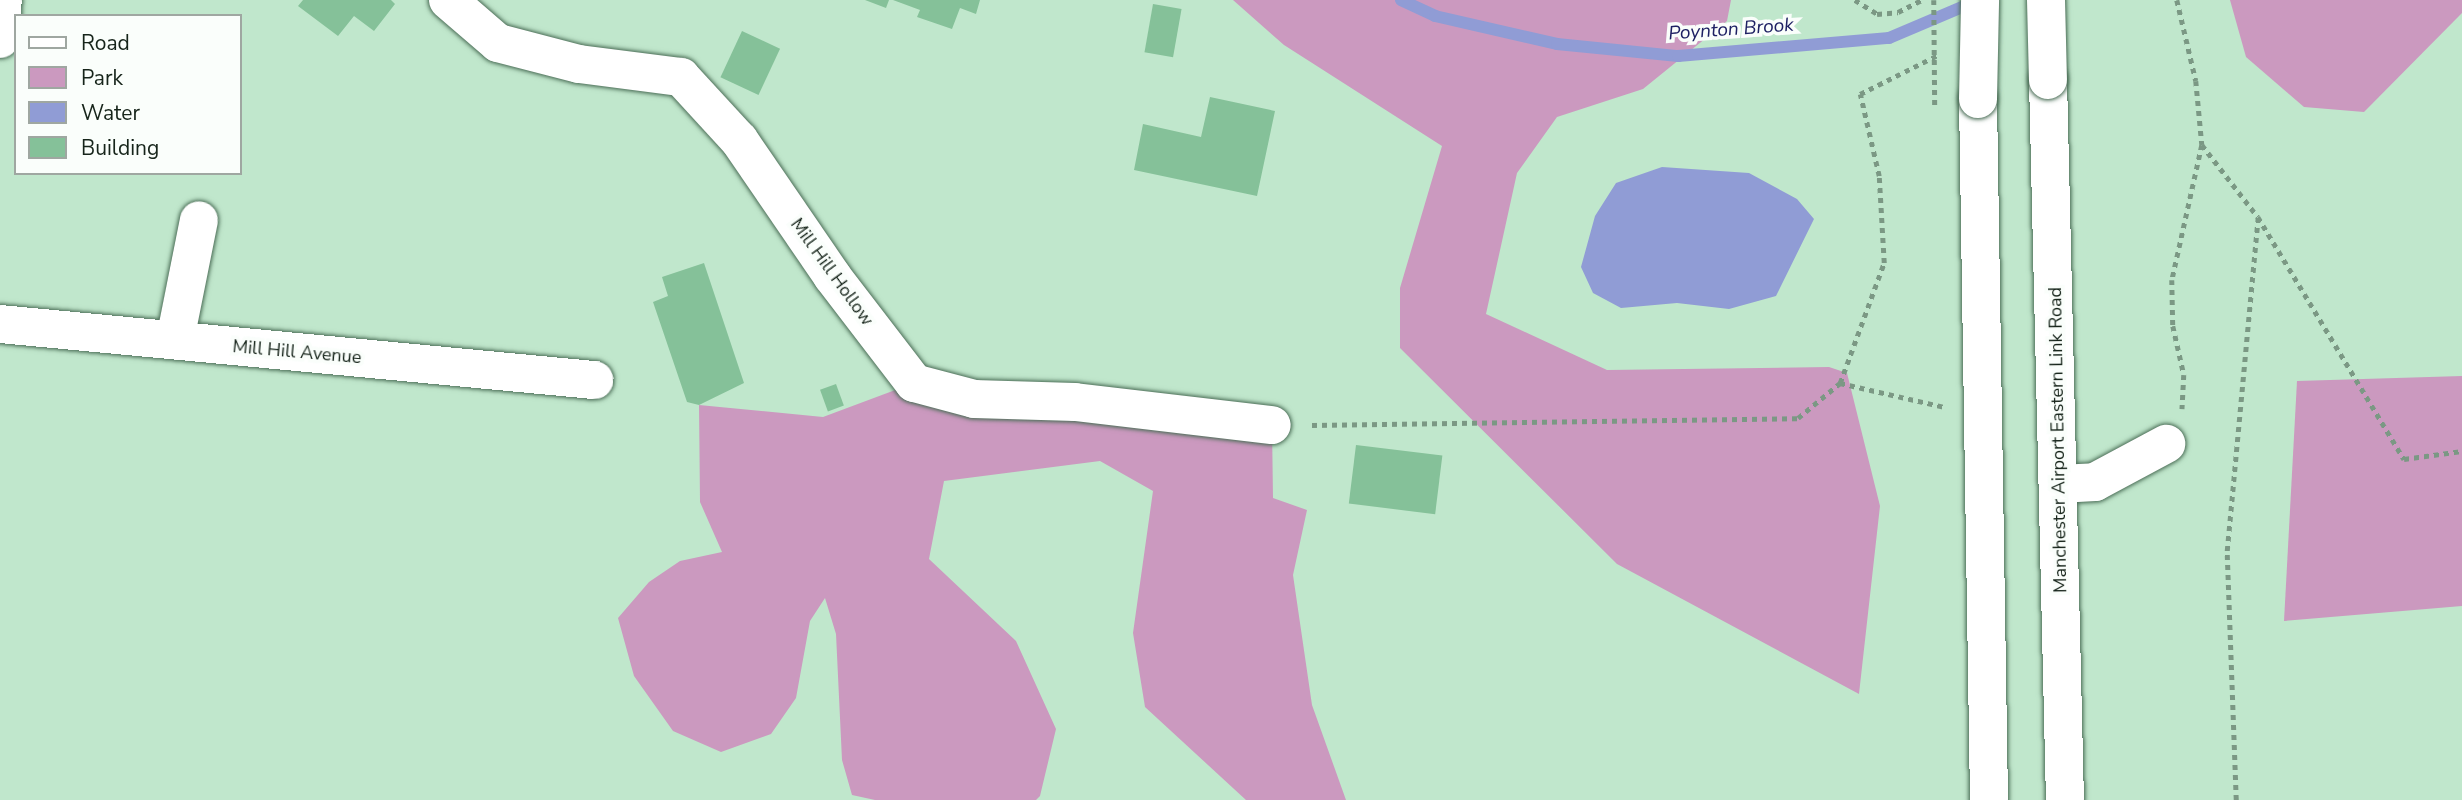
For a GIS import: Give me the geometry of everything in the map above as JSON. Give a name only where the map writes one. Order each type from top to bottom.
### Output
[{"type":"main road","points":[[0,39],[3,0]]},
{"type":"main road","name":"Mill Hill Hollow","points":[[448,0],[498,43],[579,64],[681,77],[739,140],[832,276],[914,383],[974,399],[1075,402],[1272,425]]},
{"type":"main road","points":[[1980,0],[1978,99],[1989,800]]},
{"type":"main road","name":"Manchester Airport Eastern Link Road","points":[[2046,0],[2065,800]]},
{"type":"main road","points":[[175,340],[199,220]]},
{"type":"main road","name":"Mill Hill Avenue","points":[[0,324],[594,380]]},
{"type":"main road","points":[[2059,484],[2095,482],[2166,444]]},
{"type":"path","points":[[1855,0],[1877,14],[1898,12],[1922,0]]},
{"type":"path","points":[[1934,0],[1935,107]]},
{"type":"path","points":[[2166,444],[2177,428],[2183,405],[2183,375],[2173,326],[2172,280],[2202,145],[2196,81],[2177,0]]},
{"type":"path","points":[[1272,425],[1798,418],[1840,383],[1884,263],[1879,176],[1860,94],[1948,50]]},
{"type":"path","points":[[2202,145],[2258,217],[2404,459],[2462,451]]},
{"type":"path","points":[[2236,800],[2227,551],[2258,217]]},
{"type":"path","points":[[1840,383],[1949,408]]},
{"type":"green space","points":[[1233,0],[1731,0],[1727,21],[1643,89],[1557,117],[1517,173],[1486,314],[1607,370],[1829,367],[1847,373],[1880,506],[1859,694],[1617,564],[1400,348],[1400,288],[1442,146],[1284,45]]},
{"type":"green space","points":[[2230,0],[2462,0],[2462,13],[2364,112],[2304,107],[2246,57]]},
{"type":"green space","points":[[2462,376],[2462,606],[2284,621],[2297,381]]},
{"type":"green space","points":[[914,383],[1272,425],[1273,498],[1307,510],[1293,575],[1312,705],[1346,800],[1246,800],[1145,707],[1133,633],[1153,491],[1100,461],[944,481],[929,559],[1016,641],[1056,729],[1040,796],[1036,800],[875,800],[852,795],[842,760],[836,634],[825,598],[810,621],[796,698],[771,734],[721,752],[673,731],[634,676],[618,618],[649,582],[680,561],[722,552],[700,502],[699,405],[823,417]]},
{"type":"water","points":[[1662,167],[1749,173],[1797,199],[1814,219],[1776,296],[1729,309],[1677,303],[1621,308],[1593,293],[1581,267],[1595,216],[1616,183]]},
{"type":"building","points":[[303,0],[391,0],[395,4],[374,31],[354,16],[338,36],[298,6]]},
{"type":"building","points":[[865,0],[889,0],[886,8]]},
{"type":"building","points":[[893,0],[980,0],[976,14],[960,8],[952,29],[917,17],[920,10]]},
{"type":"building","points":[[1153,4],[1182,9],[1173,57],[1144,52]]},
{"type":"building","points":[[742,31],[780,49],[759,95],[720,77]]},
{"type":"building","points":[[1210,97],[1275,111],[1257,196],[1134,170],[1143,124],[1201,137]]},
{"type":"building","points":[[704,263],[744,383],[699,405],[687,402],[653,302],[668,296],[662,277]]},
{"type":"building","points":[[836,384],[844,406],[828,411],[820,390]]},
{"type":"building","points":[[1356,445],[1442,456],[1435,514],[1349,504]]},
{"type":"waterway","name":"Poynton Brook","points":[[1401,0],[1435,16],[1557,44],[1678,56],[1889,38],[1976,1]]}]
